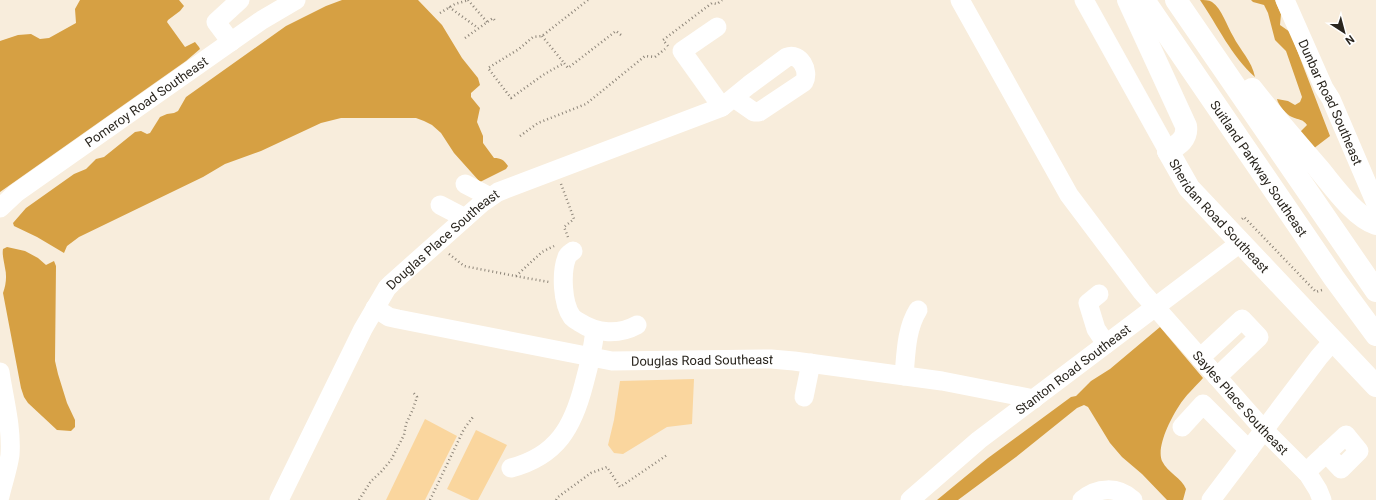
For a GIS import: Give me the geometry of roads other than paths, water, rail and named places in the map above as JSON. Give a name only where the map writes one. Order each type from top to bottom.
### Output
[{"type":"main road","points":[[1128,0],[1186,126],[1187,134],[1183,140],[1168,151]]},
{"type":"main road","name":"Suitland Parkway Southeast","points":[[1144,0],[1334,278],[1376,335]]},
{"type":"main road","points":[[1182,8],[1241,74],[1283,127],[1346,200],[1363,217],[1376,224]]},
{"type":"main road","name":"Suitland Parkway Southeast","points":[[1182,8],[1376,291]]},
{"type":"main road","name":"Sheridan Road Southeast","points":[[1168,151],[1189,188],[1376,386]]},
{"type":"street","points":[[231,42],[216,22],[240,0]]},
{"type":"street","name":"Pomeroy Road Southeast","points":[[0,208],[16,193],[262,20],[296,0]]},
{"type":"street","name":"Sayles Place Southeast","points":[[960,0],[1069,195],[1142,292],[1264,430],[1306,472],[1318,490],[1322,500]]},
{"type":"street","name":"Sheridan Road Southeast","points":[[1084,0],[1168,151]]},
{"type":"street","name":"Dunbar Road Southeast","points":[[1285,0],[1324,88],[1337,112],[1376,204]]},
{"type":"street","name":"Douglas Place Southeast","points":[[279,500],[339,376],[387,288],[465,218],[498,192],[555,171],[728,102],[682,51],[717,27]]},
{"type":"street","points":[[465,184],[490,198]]},
{"type":"street","points":[[440,206],[465,218]]},
{"type":"street","name":"Stanton Road Southeast","points":[[910,500],[979,440],[1240,243]]},
{"type":"street","points":[[573,251],[567,256],[562,276],[566,303],[572,317],[586,327],[606,332],[620,331],[637,325]]},
{"type":"street","points":[[1098,294],[1088,303],[1096,329],[1106,344]]},
{"type":"street","name":"Douglas Road Southeast","points":[[375,308],[383,314],[398,319],[612,361],[771,359],[942,380],[1034,399]]},
{"type":"street","points":[[904,376],[908,338],[913,317],[918,310]]},
{"type":"street","points":[[1200,358],[1242,319],[1259,337],[1217,377]]},
{"type":"street","points":[[511,468],[519,466],[544,454],[560,441],[573,420],[579,405],[591,358],[595,330]]},
{"type":"street","points":[[1211,500],[1319,357],[1333,341]]},
{"type":"street","points":[[804,397],[811,363]]},
{"type":"street","points":[[0,372],[10,441],[9,459],[0,498]]},
{"type":"street","points":[[1182,427],[1203,404],[1249,450]]},
{"type":"street","points":[[1306,472],[1326,453]]},
{"type":"street","points":[[1082,500],[1093,493],[1105,490],[1116,490],[1128,495],[1133,500]]}]
